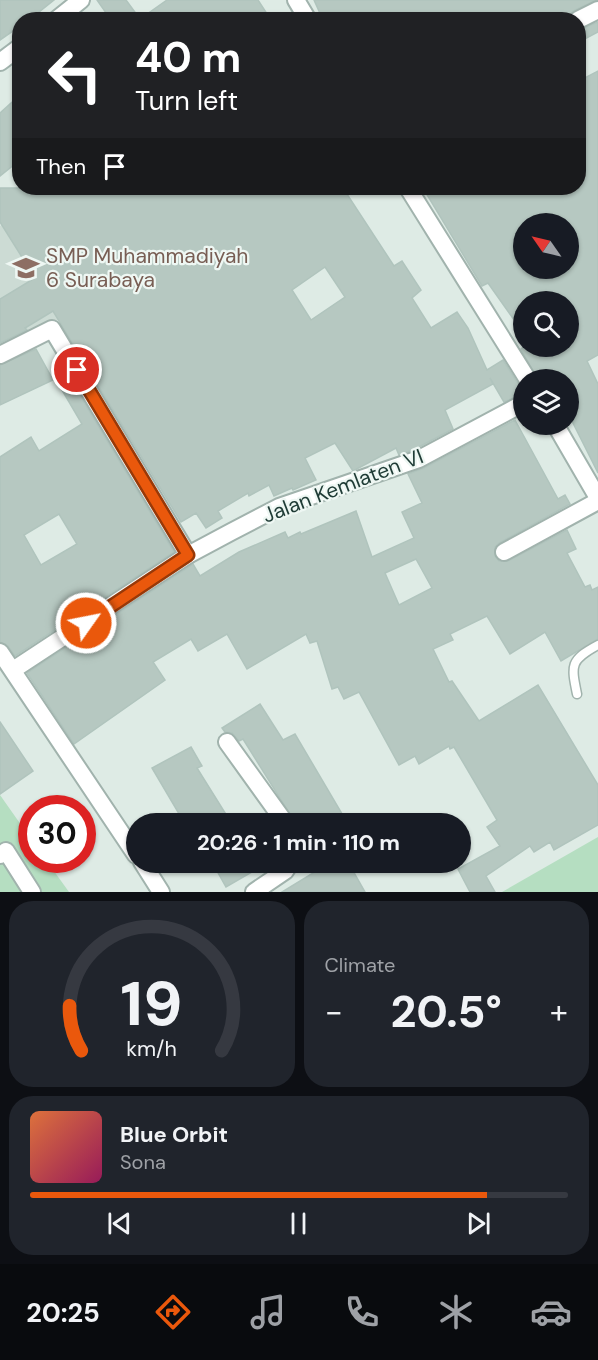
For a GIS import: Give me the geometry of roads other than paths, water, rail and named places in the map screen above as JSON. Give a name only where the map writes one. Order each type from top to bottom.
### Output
[{"type":"street","points":[[66,12],[81,0]]},
{"type":"street","points":[[412,195],[521,369]]},
{"type":"street","points":[[0,355],[52,329],[188,555]]},
{"type":"street","name":"Jalan Kemlaten VI","points":[[13,670],[188,555],[279,507],[419,459],[513,409]]},
{"type":"street","points":[[504,552],[598,499],[561,435]]},
{"type":"street","points":[[0,652],[126,840]]},
{"type":"street","points":[[227,742],[278,813]]},
{"type":"street","points":[[0,855],[6,851],[32,892]]},
{"type":"street","points":[[148,873],[161,892]]},
{"type":"street","points":[[254,892],[282,873]]},
{"type":"lane","points":[[577,694],[572,671],[574,662],[579,655],[598,645]]},
{"type":"place","name":"SMP Muhammadiyah 6 Surabaya","points":[[26,268]]}]
